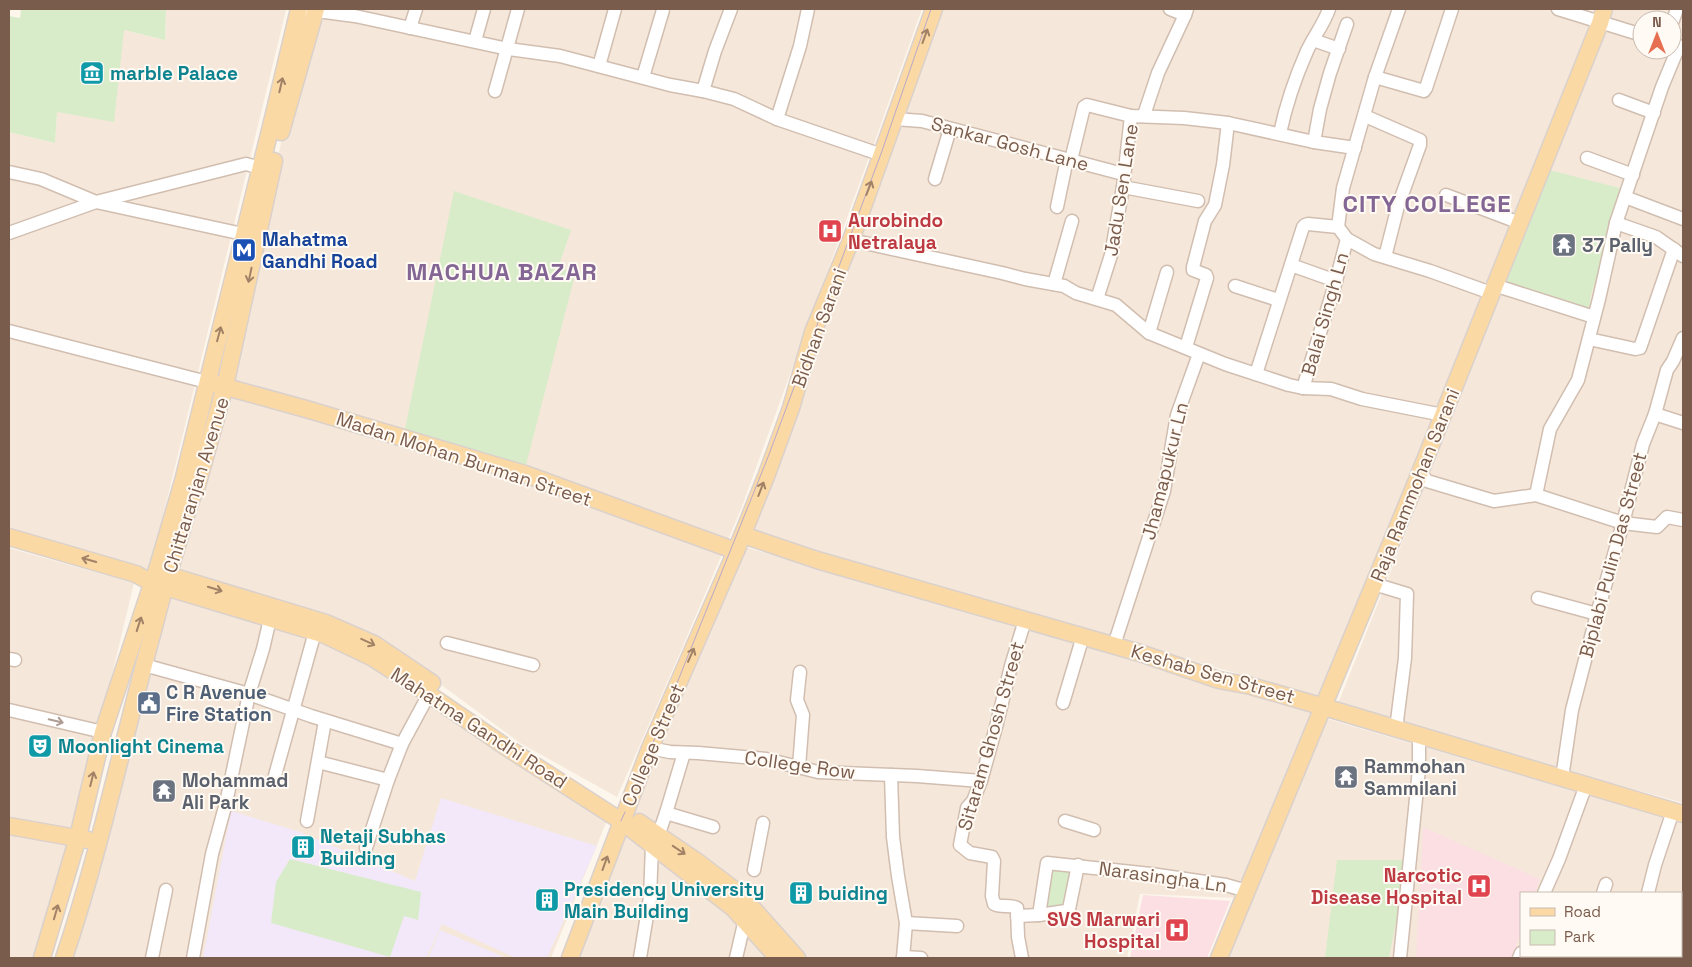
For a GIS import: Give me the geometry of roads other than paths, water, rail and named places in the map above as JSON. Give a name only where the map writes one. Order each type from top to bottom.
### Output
[{"type":"main road","name":"Chittaranjan Avenue","points":[[64,958],[99,843],[144,665],[160,572],[197,486],[225,386],[252,236],[266,172],[278,144],[308,9]]},
{"type":"main road","name":"Bidhan Sarani","points":[[743,535],[790,408],[813,332],[851,240],[934,9]]},
{"type":"main road","name":"Raja Rammohan Sarani","points":[[1219,958],[1420,472],[1602,16]]},
{"type":"main road","points":[[42,958],[78,837],[104,732],[160,572],[207,382],[252,236]]},
{"type":"main road","name":"Madan Mohan Burman Street","points":[[207,382],[525,474],[733,550]]},
{"type":"main road","name":"College Street","points":[[570,958],[650,748],[733,550],[743,535]]},
{"type":"main road","name":"Keshab Sen Street","points":[[743,535],[817,560],[1114,645],[1219,680],[1251,686],[1324,707],[1678,813]]},
{"type":"main road","name":"Mahatma Gandhi Road","points":[[9,537],[136,574],[160,572],[326,623],[374,644],[623,816],[733,908],[747,912],[797,958]]},
{"type":"main road","name":"Mahatma Gandhi Road","points":[[160,572],[270,619],[325,635],[373,658],[506,747],[623,816]]},
{"type":"main road","points":[[9,826],[78,837],[99,843]]},
{"type":"main road","name":"Mahatma Gandhi Road","points":[[747,912],[778,958]]},
{"type":"street","points":[[308,9],[355,16],[508,48],[560,56],[670,85],[703,91],[734,99],[777,118],[882,154]]},
{"type":"street","points":[[410,28],[416,9]]},
{"type":"street","points":[[475,41],[484,9]]},
{"type":"street","points":[[496,91],[518,9]]},
{"type":"street","points":[[599,66],[615,9]]},
{"type":"street","points":[[703,91],[715,51],[731,9]]},
{"type":"street","points":[[777,118],[800,46],[808,9]]},
{"type":"street","points":[[1170,9],[1186,12]]},
{"type":"street","points":[[1280,133],[1287,100],[1313,40],[1327,17],[1329,9]]},
{"type":"street","points":[[1398,9],[1375,77],[1343,188],[1338,227],[1347,239],[1374,254],[1594,317]]},
{"type":"street","points":[[1375,77],[1424,91],[1452,9]]},
{"type":"street","points":[[1558,9],[1602,16],[1632,30]]},
{"type":"street","points":[[643,77],[663,10]]},
{"type":"street","name":"Jadu Sen Lane","points":[[1097,299],[1111,255],[1131,116],[1144,116],[1158,73],[1186,12]]},
{"type":"street","points":[[1314,142],[1322,100],[1347,24]]},
{"type":"street","points":[[1313,40],[1339,49]]},
{"type":"street","points":[[1536,495],[1550,429],[1578,380],[1616,223],[1673,60]]},
{"type":"street","points":[[1619,100],[1654,113]]},
{"type":"street","points":[[1056,207],[1084,107],[1088,105],[1131,116]]},
{"type":"street","points":[[1144,116],[1228,123],[1314,142],[1355,148]]},
{"type":"street","points":[[1365,116],[1420,140],[1398,206],[1385,257]]},
{"type":"street","name":"Sankar Gosh Lane","points":[[895,119],[922,121],[1124,174]]},
{"type":"street","points":[[1186,348],[1207,278],[1206,275],[1193,270],[1193,267],[1205,221],[1215,205],[1223,165],[1228,123]]},
{"type":"street","points":[[935,179],[950,129]]},
{"type":"street","points":[[1587,158],[1633,175]]},
{"type":"street","points":[[9,232],[96,202],[246,164],[266,172]]},
{"type":"street","points":[[9,172],[41,179],[96,202],[252,236]]},
{"type":"street","points":[[1122,187],[1198,201]]},
{"type":"street","points":[[1446,196],[1520,223]]},
{"type":"street","points":[[1625,197],[1683,219]]},
{"type":"street","points":[[1054,284],[1072,221]]},
{"type":"street","points":[[1589,339],[1634,349],[1640,348],[1678,252],[1656,237],[1616,223]]},
{"type":"street","points":[[1256,374],[1278,300],[1304,225],[1338,227]]},
{"type":"street","name":"Balai Singh Ln","points":[[1303,388],[1347,239]]},
{"type":"street","points":[[851,240],[1064,286],[1076,292],[1116,305],[1149,333],[1199,354],[1256,374],[1303,388],[1331,389],[1362,399],[1443,415]]},
{"type":"street","points":[[1291,265],[1336,281]]},
{"type":"street","points":[[1149,333],[1167,272]]},
{"type":"street","points":[[1235,286],[1278,300]]},
{"type":"street","points":[[9,331],[207,382]]},
{"type":"street","name":"Biplabi Pulin Das Street","points":[[1562,778],[1572,710],[1643,444],[1655,414],[1667,370],[1683,338]]},
{"type":"street","name":"Jhamapukur Ln","points":[[1114,645],[1164,491],[1177,415],[1199,354]]},
{"type":"street","points":[[1655,414],[1683,423]]},
{"type":"street","points":[[1420,472],[1427,481],[1494,501],[1536,495],[1623,524],[1657,527],[1667,518],[1683,520]]},
{"type":"street","points":[[1374,584],[1407,594],[1405,658],[1396,729]]},
{"type":"street","points":[[1538,598],[1597,614]]},
{"type":"street","points":[[193,958],[212,854],[226,803],[249,694],[270,619]]},
{"type":"street","name":"Sitaram Ghosh Street","points":[[1017,916],[1017,908],[1014,906],[998,906],[994,904],[992,896],[994,861],[992,857],[970,852],[960,845],[967,808],[973,801],[981,781],[1011,666],[1026,620]]},
{"type":"street","points":[[274,778],[315,632]]},
{"type":"street","points":[[1063,703],[1083,636]]},
{"type":"street","points":[[446,644],[532,665]]},
{"type":"street","points":[[144,665],[249,694],[292,710],[402,744]]},
{"type":"street","points":[[799,767],[802,715],[797,700],[800,672]]},
{"type":"street","points":[[366,848],[402,744],[429,694]]},
{"type":"street","points":[[9,710],[104,732]]},
{"type":"street","points":[[307,820],[326,721]]},
{"type":"street","points":[[1400,958],[1419,769],[1420,736]]},
{"type":"street","name":"College Row","points":[[650,748],[670,752],[766,758],[818,772],[981,781]]},
{"type":"street","points":[[640,958],[650,897],[655,841],[666,813],[684,752]]},
{"type":"street","points":[[318,762],[388,780]]},
{"type":"street","points":[[891,775],[893,837],[906,923],[903,958],[921,958]]},
{"type":"street","points":[[1544,892],[1559,859],[1586,785]]},
{"type":"street","points":[[666,813],[713,827]]},
{"type":"street","points":[[1648,892],[1655,866],[1678,813]]},
{"type":"street","points":[[1065,821],[1094,830]]},
{"type":"street","points":[[754,870],[763,824]]},
{"type":"street","name":"Narasingha Ln","points":[[1039,915],[1047,862],[1151,874],[1247,890]]},
{"type":"street","points":[[1022,958],[1017,916],[1064,912],[1068,909],[1078,865]]},
{"type":"street","points":[[152,958],[166,890]]},
{"type":"street","points":[[736,958],[747,912]]},
{"type":"street","points":[[906,923],[957,926]]},
{"type":"tram line","points":[[636,785],[768,457],[882,151],[931,9]]},
{"type":"tram line","points":[[621,821],[625,812]]},
{"type":"place","name":"marble Palace","points":[[92,73]]},
{"type":"place","name":"Aurobindo Netralaya","points":[[830,231]]},
{"type":"place","name":"37 Pally","points":[[1564,245]]},
{"type":"place","name":"Mahatma Gandhi Road","points":[[244,250]]},
{"type":"place","name":"C R Avenue Fire Station","points":[[149,703]]},
{"type":"place","name":"Moonlight Cinema","points":[[40,746]]},
{"type":"place","name":"Rammohan Sammilani","points":[[1346,777]]},
{"type":"place","name":"Mohammad Ali Park","points":[[164,791]]},
{"type":"place","name":"Netaji Subhas Building","points":[[303,847]]},
{"type":"place","name":"Narcotic Disease Hospital","points":[[1479,886]]},
{"type":"place","name":"buiding","points":[[801,893]]},
{"type":"place","name":"Presidency University Main Building","points":[[547,900]]},
{"type":"place","name":"SVS Marwari Hospital","points":[[1177,930]]},
{"type":"district","name":"CITY COLLEGE","points":[[1427,203]]},
{"type":"district","name":"MACHUA BAZAR","points":[[502,271]]}]
